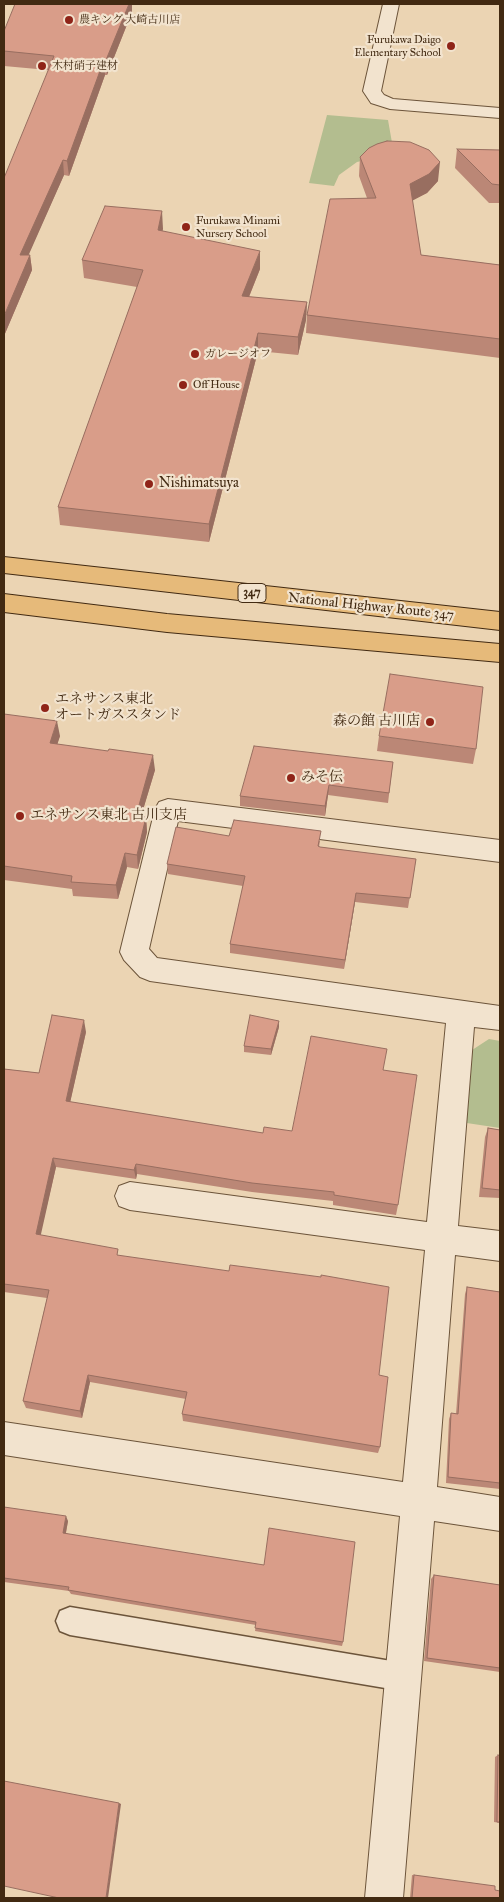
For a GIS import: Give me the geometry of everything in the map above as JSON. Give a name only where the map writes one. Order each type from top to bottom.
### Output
[{"type":"highway","name":"National Highway Route 347","points":[[4,565],[500,621]]},
{"type":"highway","points":[[4,603],[167,623],[500,653]]},
{"type":"street","points":[[391,4],[372,91],[377,99],[390,104],[500,113]]},
{"type":"street","points":[[500,851],[168,809],[134,952],[150,969],[500,1018]]},
{"type":"street","points":[[384,1898],[462,1012]]},
{"type":"street","points":[[130,1196],[500,1246]]},
{"type":"street","points":[[4,1439],[500,1514]]},
{"type":"lane","points":[[70,1621],[403,1677]]},
{"type":"green space","points":[[327,115],[388,120],[394,154],[357,162],[339,175],[334,186],[309,183]]},
{"type":"green space","points":[[489,1039],[500,1041],[500,1128],[460,1122],[466,1054]]},
{"type":"building","points":[[15,4],[129,4],[106,60],[104,60],[67,161],[63,160],[20,255],[30,255],[4,316],[4,178],[54,56],[4,51],[4,31]]},
{"type":"building","points":[[387,141],[410,142],[429,150],[440,162],[429,174],[410,184],[421,255],[500,265],[500,339],[307,315],[330,199],[376,198],[360,157],[369,148]]},
{"type":"building","points":[[457,149],[500,150],[500,185],[492,184]]},
{"type":"building","points":[[105,206],[162,211],[158,230],[260,251],[242,296],[307,302],[298,337],[258,333],[209,524],[58,507],[143,270],[82,260]]},
{"type":"building","points":[[390,674],[483,687],[476,749],[379,736]]},
{"type":"building","points":[[4,714],[57,721],[50,743],[153,755],[136,816],[146,817],[137,855],[125,853],[116,885],[71,882],[72,876],[4,866]]},
{"type":"building","points":[[254,746],[393,762],[389,793],[329,785],[325,806],[240,796]]},
{"type":"building","points":[[234,820],[321,831],[318,846],[320,847],[416,859],[410,898],[356,893],[345,960],[230,944],[245,876],[167,864],[176,827],[229,836]]},
{"type":"building","points":[[52,1015],[84,1020],[66,1101],[263,1133],[264,1127],[292,1131],[311,1036],[387,1049],[383,1070],[417,1075],[398,1205],[334,1195],[334,1192],[252,1183],[136,1164],[134,1170],[53,1158],[36,1234],[118,1249],[117,1255],[229,1271],[230,1265],[321,1277],[321,1275],[389,1287],[379,1375],[388,1377],[380,1447],[182,1414],[187,1392],[88,1375],[80,1411],[23,1401],[49,1290],[4,1284],[4,1069],[39,1073]]},
{"type":"building","points":[[250,1015],[279,1021],[271,1049],[244,1046]]},
{"type":"building","points":[[488,1128],[500,1130],[500,1190],[482,1188]]},
{"type":"building","points":[[467,1287],[500,1292],[500,1483],[448,1477],[451,1413],[458,1414]]},
{"type":"building","points":[[4,1507],[66,1516],[63,1533],[264,1565],[269,1528],[355,1542],[343,1642],[255,1628],[256,1622],[68,1590],[69,1587],[4,1578]]},
{"type":"building","points":[[434,1575],[500,1585],[500,1668],[427,1658]]},
{"type":"building","points":[[498,1755],[500,1756],[500,1822],[497,1822]]},
{"type":"building","points":[[4,1781],[119,1803],[106,1898],[59,1898],[4,1886]]},
{"type":"building","points":[[414,1875],[495,1886],[495,1890],[500,1891],[500,1898],[412,1898]]},
{"type":"place","name":"農キング 大崎古川店","points":[[69,20]]},
{"type":"place","name":"Furukawa Daigo Elementary School","points":[[451,46]]},
{"type":"place","name":"木村硝子建材","points":[[42,66]]},
{"type":"place","name":"Furukawa Minami Nursery School","points":[[186,227]]},
{"type":"place","name":"ガレージオフ","points":[[195,354]]},
{"type":"place","name":"Off House","points":[[183,385]]},
{"type":"place","name":"Nishimatsuya","points":[[149,484]]},
{"type":"place","name":"エネサンス東北 オートガススタンド","points":[[45,708]]},
{"type":"place","name":"森の館 古川店","points":[[430,722]]},
{"type":"place","name":"みそ伝","points":[[291,778]]},
{"type":"place","name":"エネサンス東北 古川支店","points":[[20,816]]}]
